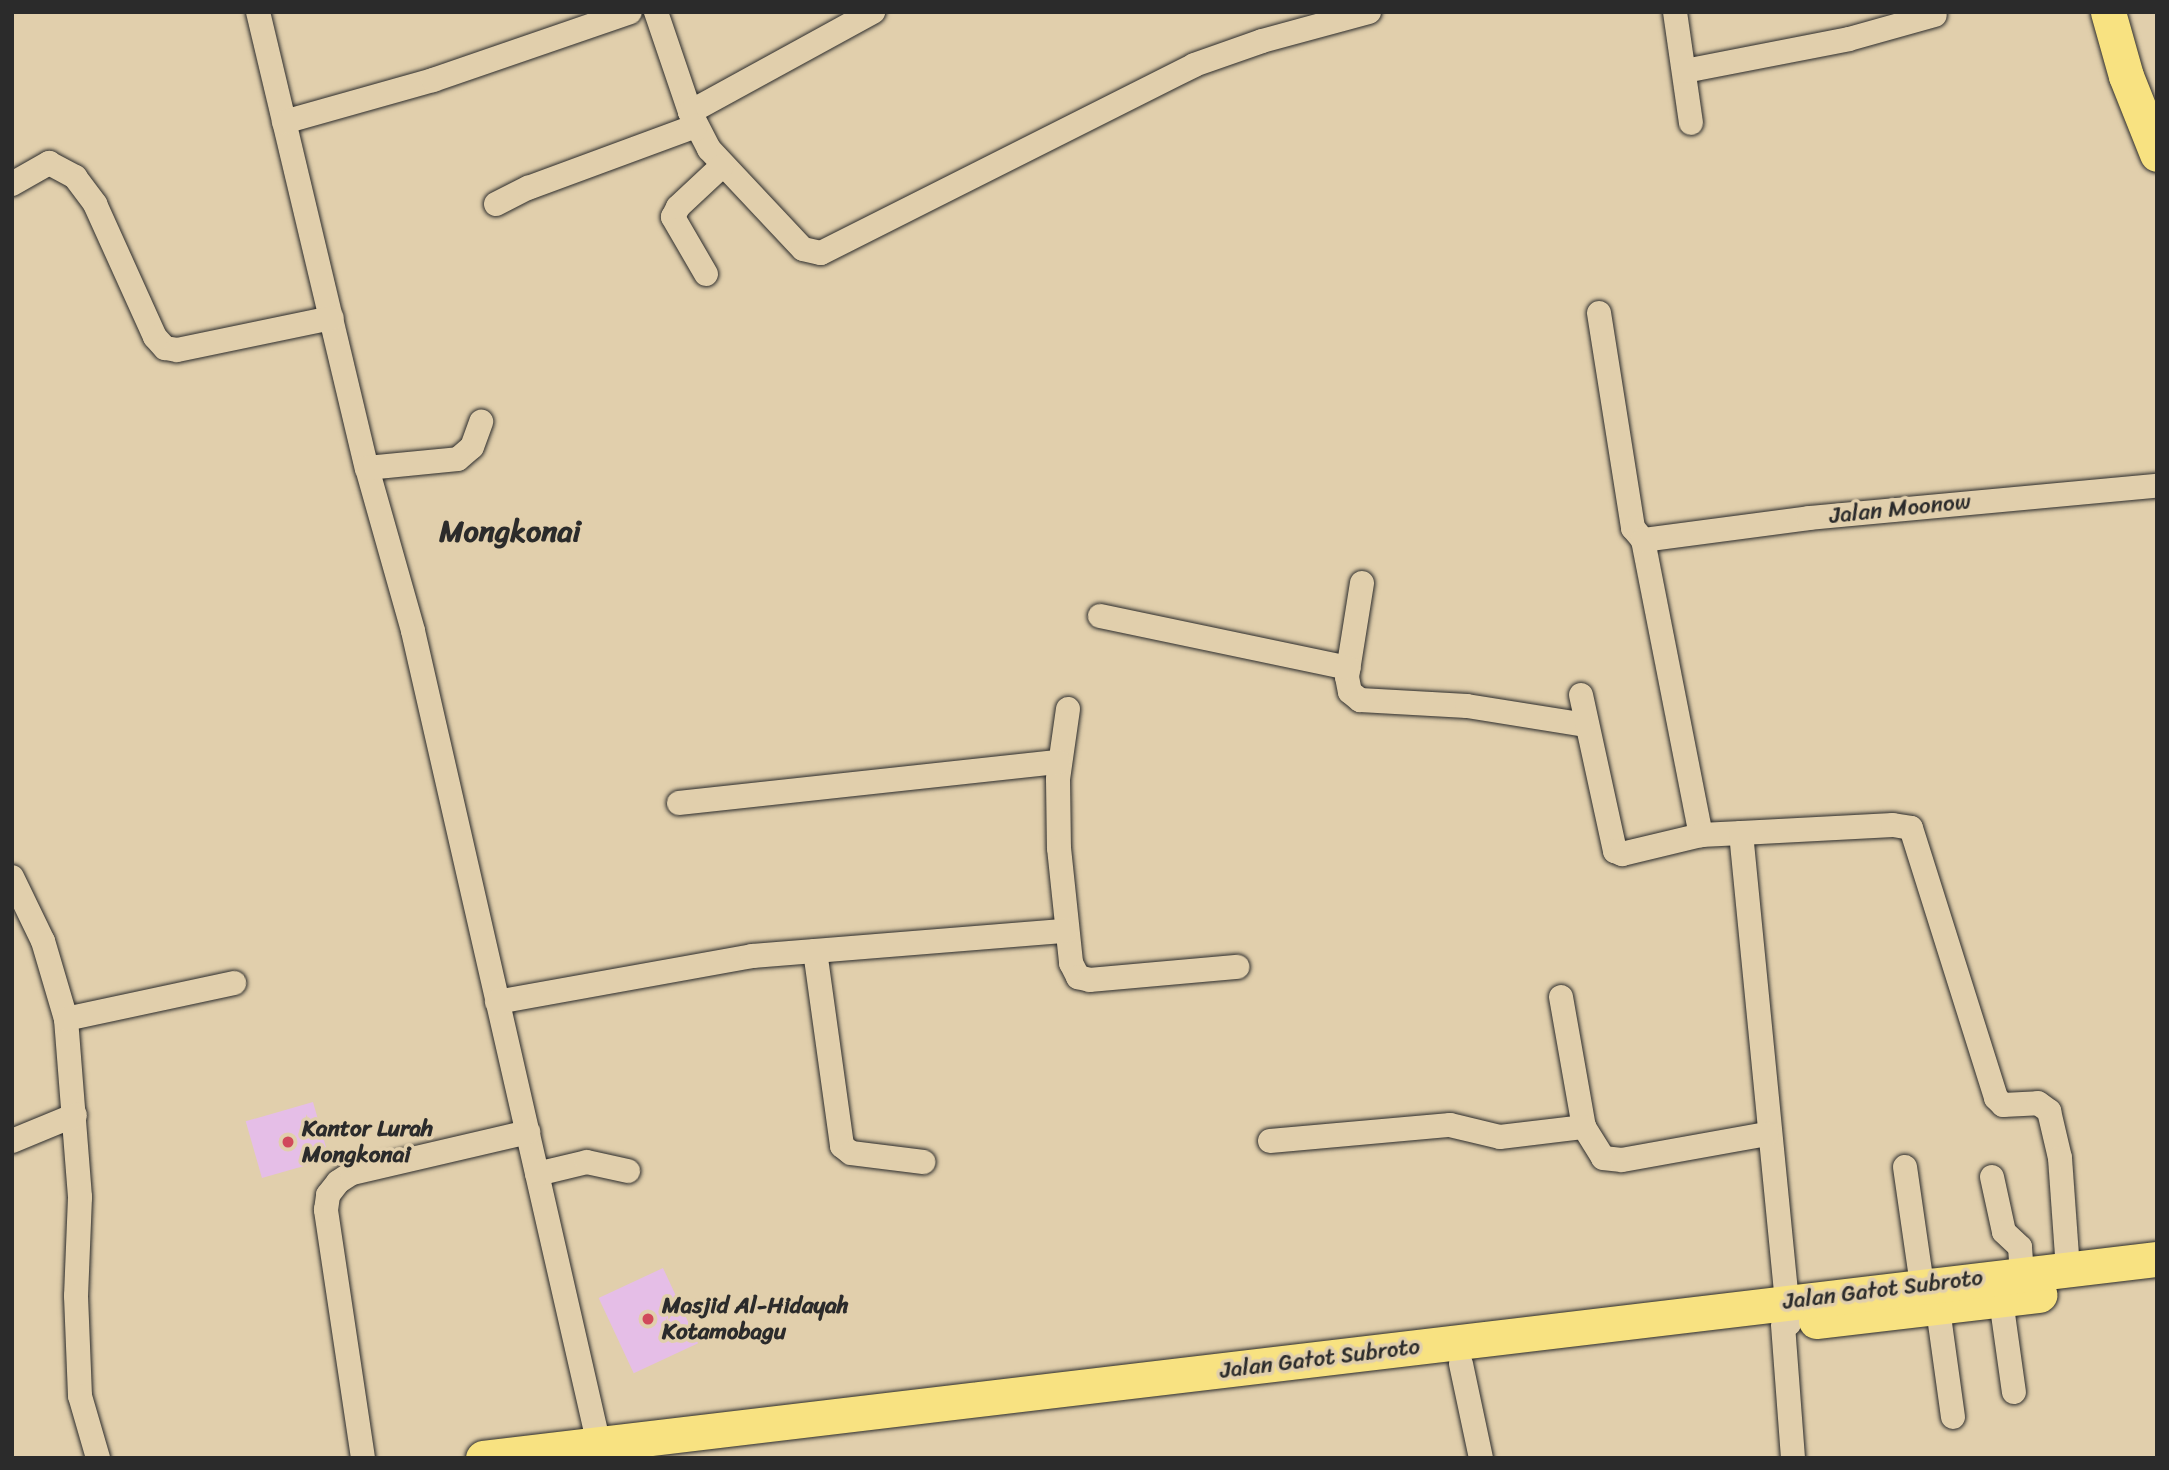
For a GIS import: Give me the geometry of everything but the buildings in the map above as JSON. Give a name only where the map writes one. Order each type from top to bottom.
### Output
[{"type":"highway","points":[[2108,12],[2126,76],[2154,143]]},
{"type":"highway","name":"Jalan Gatot Subroto","points":[[651,1458],[1461,1364],[1930,1297],[2022,1273],[2157,1259]]},
{"type":"highway","name":"Jalan Gatot Subroto","points":[[1930,1297],[2001,1300],[2157,1279]]},
{"type":"highway","name":"Jalan Gatot Subroto","points":[[483,1458],[600,1451],[1786,1317]]},
{"type":"street","points":[[258,12],[367,468],[413,631],[600,1451]]},
{"type":"street","points":[[284,122],[433,80],[629,12]]},
{"type":"street","points":[[656,12],[693,119],[722,166],[739,176],[803,248],[821,253],[1194,65],[1262,41],[1369,12]]},
{"type":"street","points":[[496,204],[693,119],[873,12]]},
{"type":"street","points":[[1675,12],[1691,123]]},
{"type":"street","points":[[1685,71],[1849,39],[1935,15]]},
{"type":"street","points":[[12,184],[49,163],[75,177],[95,204],[155,337],[165,348],[177,350],[332,318]]},
{"type":"street","points":[[706,274],[673,217],[722,166]]},
{"type":"street","points":[[1599,313],[1631,517],[1643,540],[1701,835]]},
{"type":"street","points":[[367,468],[458,459],[472,447],[481,422]]},
{"type":"street","name":"Jalan Moonow","points":[[1643,540],[1809,518],[2157,486]]},
{"type":"street","points":[[1362,583],[1349,668],[1350,692],[1360,700],[1466,706],[1586,724]]},
{"type":"street","points":[[1100,616],[1349,668]]},
{"type":"street","points":[[1581,695],[1615,851],[1622,854],[1701,835],[1893,825],[1911,828],[1918,839],[1996,1098],[2009,1107],[2038,1103],[2052,1120],[2060,1158],[2068,1270]]},
{"type":"street","points":[[1068,709],[1059,762],[1059,849],[1070,963],[1078,977],[1090,980],[1237,967]]},
{"type":"street","points":[[679,803],[1059,762]]},
{"type":"street","points":[[1741,833],[1786,1317],[1793,1458]]},
{"type":"street","points":[[12,877],[43,941],[66,1019],[80,1197],[76,1296],[80,1396],[98,1458]]},
{"type":"street","points":[[497,1002],[699,964],[815,951],[1066,931]]},
{"type":"street","points":[[815,951],[842,1146],[851,1153],[923,1162]]},
{"type":"street","points":[[66,1019],[234,983]]},
{"type":"street","points":[[1561,997],[1584,1127],[1593,1148],[1614,1161],[1767,1134]]},
{"type":"street","points":[[12,1141],[75,1115]]},
{"type":"street","points":[[1270,1141],[1450,1125],[1500,1137],[1584,1127]]},
{"type":"street","points":[[363,1458],[326,1210],[328,1195],[338,1182],[352,1173],[528,1132]]},
{"type":"street","points":[[537,1174],[587,1162],[628,1171]]},
{"type":"street","points":[[1905,1167],[1953,1417]]},
{"type":"street","points":[[1992,1177],[2004,1232],[2020,1247],[2022,1273]]},
{"type":"street","points":[[2001,1300],[2014,1392]]},
{"type":"street","points":[[1461,1364],[1481,1458]]},
{"type":"place","name":"Kantor Lurah Mongkonai","points":[[288,1142]]},
{"type":"place","name":"Masjid Al-Hidayah Kotamobagu","points":[[648,1319]]},
{"type":"district","name":"Mongkonai","points":[[510,531]]}]
